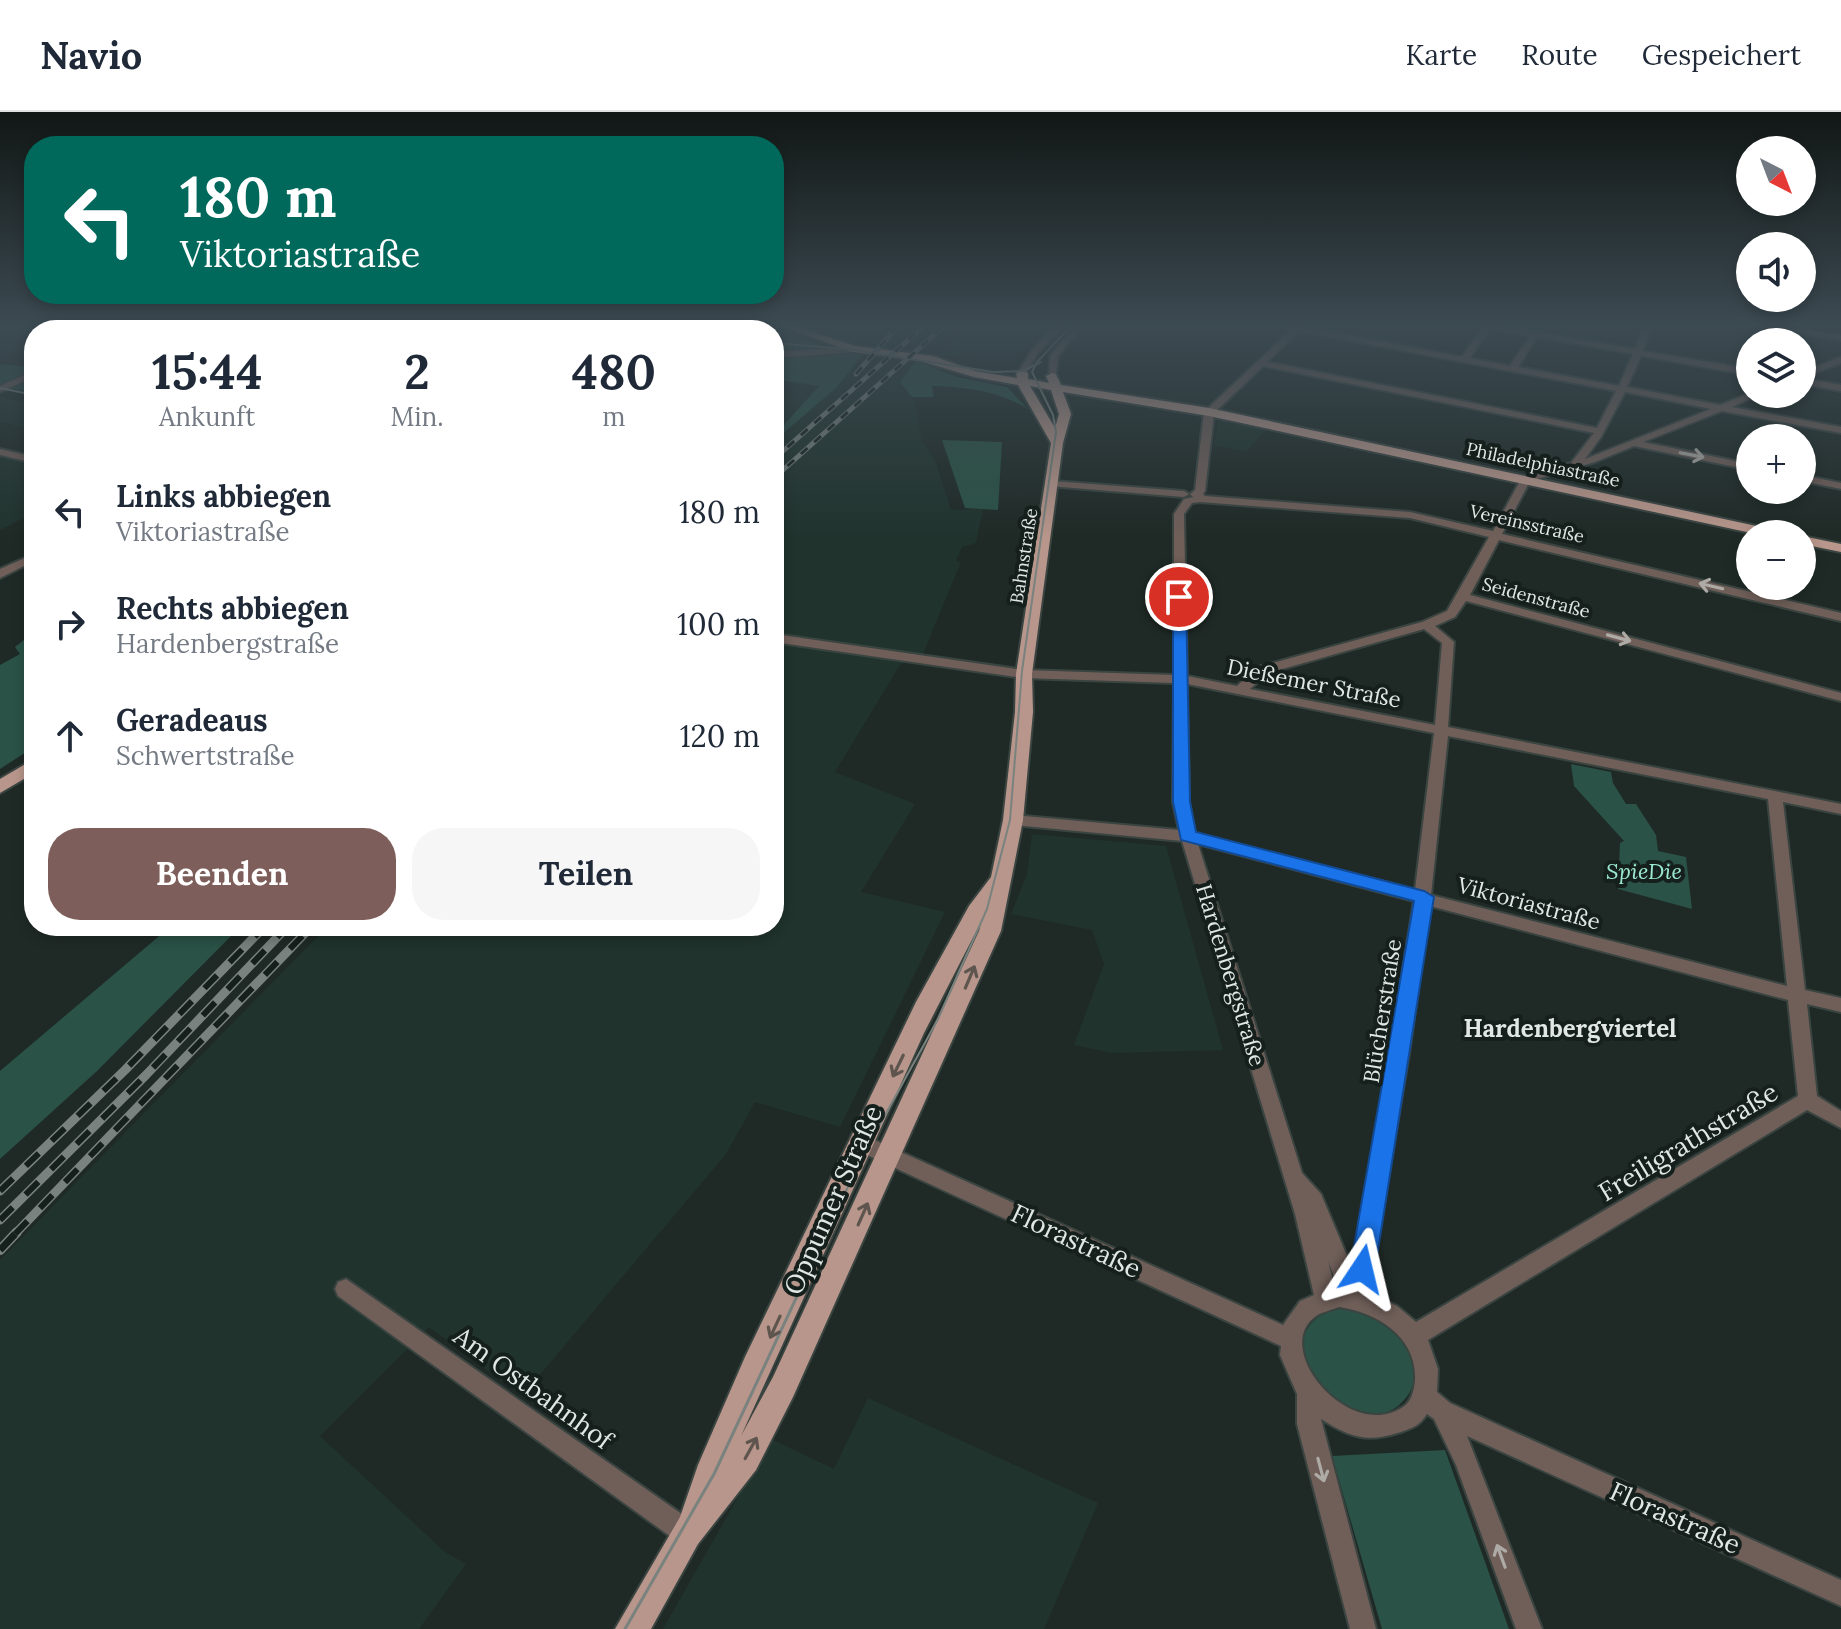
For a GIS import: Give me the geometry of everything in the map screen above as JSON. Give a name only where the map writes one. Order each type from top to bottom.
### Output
[{"type":"main road","points":[[1034,397],[1057,443]]},
{"type":"main road","points":[[1059,397],[1065,414]]},
{"type":"main road","points":[[1065,414],[1072,403],[1080,399],[1122,397]]},
{"type":"main road","name":"Philadelphiastraße","points":[[1122,397],[1209,412]]},
{"type":"main road","name":"Philadelphiastraße","points":[[1133,397],[1736,526]]},
{"type":"main road","name":"Bahnstraße","points":[[1024,674],[1057,443],[1065,414]]},
{"type":"main road","points":[[1816,543],[1841,548]]},
{"type":"main road","name":"Oppumer Straße","points":[[632,1629],[687,1533],[745,1459],[806,1340],[990,931],[1013,820],[1024,712],[1024,674]]},
{"type":"main road","points":[[0,787],[24,771]]},
{"type":"main road","name":"Oppumer Straße","points":[[687,1533],[725,1434],[861,1143],[966,925],[1001,875]]},
{"type":"street","points":[[1209,412],[1225,397]]},
{"type":"street","points":[[1429,397],[1599,431]]},
{"type":"street","points":[[1575,463],[1587,454],[1616,397]]},
{"type":"street","points":[[1662,397],[1841,430]]},
{"type":"street","points":[[1463,597],[1526,480],[1591,460],[1736,402]]},
{"type":"street","name":"Hardenbergstraße","points":[[1209,412],[1200,491],[1179,514],[1181,802],[1188,836],[1292,1173],[1326,1298]]},
{"type":"street","points":[[1634,444],[1736,464]]},
{"type":"street","points":[[0,452],[24,458]]},
{"type":"street","points":[[1816,481],[1841,486]]},
{"type":"street","name":"Vereinsstraße","points":[[1053,484],[1410,515],[1841,617]]},
{"type":"street","points":[[0,574],[24,562]]},
{"type":"street","name":"Seidenstraße","points":[[1240,691],[1263,670],[1426,625],[1451,614],[1463,597],[1841,697]]},
{"type":"street","name":"Blücherstraße","points":[[1355,1298],[1424,897],[1442,730],[1448,642],[1426,625]]},
{"type":"street","name":"Dießemer Straße","points":[[784,639],[1024,674],[1180,679],[1841,809]]},
{"type":"street","name":"Freiligrathstraße","points":[[1413,1336],[1808,1100],[1775,796]]},
{"type":"street","name":"Viktoriastraße","points":[[1013,820],[1188,836],[1841,1005]]},
{"type":"street","points":[[1808,1100],[1841,1120]]},
{"type":"street","name":"Florastraße","points":[[861,1143],[1290,1339]]},
{"type":"street","name":"Hardenbergstraße","points":[[1292,1173],[1314,1200],[1355,1298]]},
{"type":"street","name":"Am Ostbahnhof","points":[[346,1289],[687,1533]]},
{"type":"street","points":[[1434,1404],[1397,1424],[1375,1427],[1351,1423],[1329,1411],[1309,1394],[1291,1357],[1290,1339],[1302,1313],[1326,1298],[1355,1298],[1378,1306],[1397,1319],[1413,1336],[1424,1356],[1434,1404],[1466,1460],[1529,1629]]},
{"type":"street","points":[[1309,1394],[1309,1424],[1363,1629]]},
{"type":"street","name":"Florastraße","points":[[1434,1404],[1841,1593]]},
{"type":"shaded area","points":[[0,397],[24,402],[24,427],[0,422]]},
{"type":"shaded area","points":[[784,397],[912,397],[922,442],[935,460],[951,510],[983,509],[976,543],[962,547],[956,561],[961,562],[923,654],[900,665],[835,772],[915,804],[861,892],[945,912],[840,1127],[755,1102],[726,1154],[522,1396],[429,1327],[320,1436],[445,1552],[466,1564],[419,1629],[0,1629],[0,1260],[318,936],[784,936]]},
{"type":"shaded area","points":[[1218,421],[1266,430],[1247,451],[1214,446]]},
{"type":"shaded area","points":[[0,456],[24,462],[24,518],[0,530]]},
{"type":"shaded area","points":[[1032,834],[1166,846],[1223,1050],[1112,1053],[1074,1045],[1104,964],[1092,930],[1011,914],[1027,874]]},
{"type":"shaded area","points":[[868,1398],[1098,1503],[1044,1629],[663,1629],[771,1439],[834,1469]]},
{"type":"green space","points":[[809,397],[826,397],[784,432],[784,425]]},
{"type":"green space","points":[[1001,397],[1016,397],[1028,409]]},
{"type":"green space","points":[[942,440],[1002,442],[998,510],[965,508]]},
{"type":"green space","points":[[24,640],[24,753],[0,769],[0,665],[20,654],[15,647]]},
{"type":"green space","name":"SpieDie","points":[[1571,764],[1611,772],[1613,783],[1626,804],[1636,804],[1656,835],[1658,851],[1686,857],[1692,909],[1618,889],[1620,843],[1624,841],[1574,786]]},
{"type":"green space","points":[[159,936],[231,936],[97,1071],[0,1159],[0,1071]]},
{"type":"green space","points":[[1335,1308],[1354,1308],[1381,1321],[1404,1343],[1411,1356],[1415,1371],[1413,1385],[1405,1399],[1385,1413],[1362,1414],[1339,1404],[1320,1388],[1306,1367],[1302,1345],[1311,1324]]},
{"type":"green space","points":[[1445,1450],[1509,1629],[1382,1629],[1332,1456]]},
{"type":"tram line","points":[[826,1234],[861,1159],[938,1019],[987,909],[1010,820],[1022,671],[1056,432],[1053,415],[1044,397]]},
{"type":"tram line","points":[[625,1629],[714,1474],[827,1232]]},
{"type":"railway","points":[[784,450],[844,397]]},
{"type":"railway","points":[[784,469],[865,397]]},
{"type":"railway","points":[[0,1191],[125,1070],[255,936]]},
{"type":"railway","points":[[0,1220],[146,1075],[278,936]]},
{"type":"railway","points":[[15,1234],[302,936]]},
{"type":"railway","points":[[0,1250],[17,1232]]},
{"type":"district","name":"Hardenbergviertel","points":[[1570,1029]]},
{"type":"route","points":[[1179,597],[1181,802],[1188,836],[1424,897],[1362,1269]]}]
